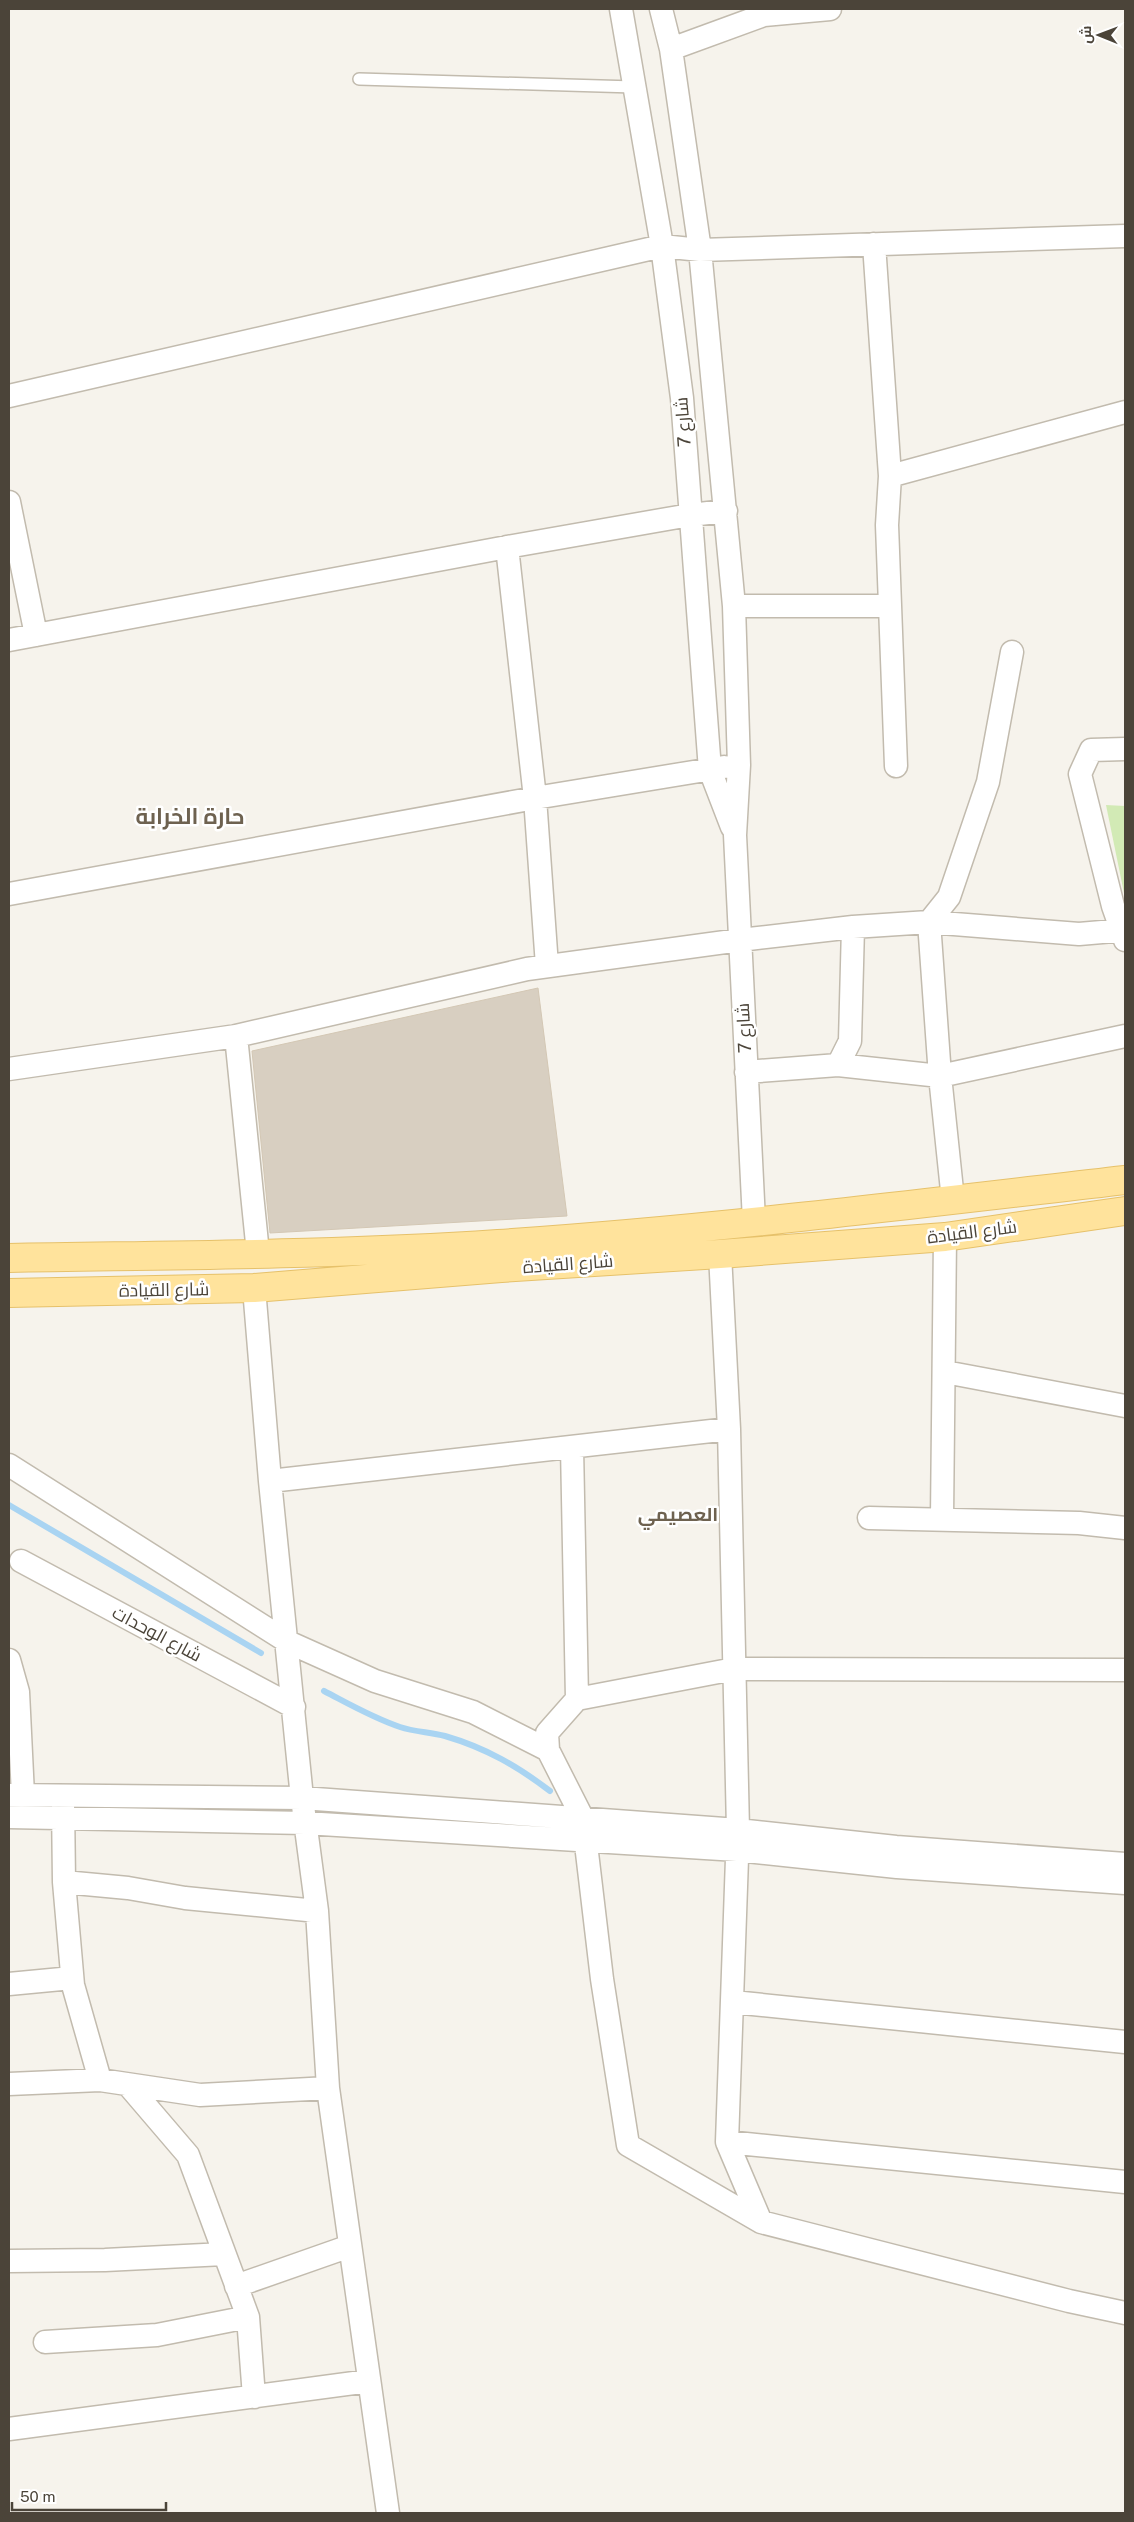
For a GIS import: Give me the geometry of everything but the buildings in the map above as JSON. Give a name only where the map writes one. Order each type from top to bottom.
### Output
[{"type":"main road","name":"شارع القيادة","points":[[9,1258],[258,1253],[497,1244],[754,1222],[1125,1180]]},
{"type":"main road","name":"شارع القيادة","points":[[9,1293],[254,1288],[501,1268],[720,1254],[945,1237],[1125,1211]]},
{"type":"street","name":"شارع 7","points":[[621,9],[662,246],[682,398],[710,770],[735,835]]},
{"type":"street","name":"شارع 7","points":[[661,9],[671,49],[700,250],[734,606],[739,765],[735,835],[754,1222]]},
{"type":"street","points":[[671,49],[764,16],[830,9]]},
{"type":"street","points":[[9,396],[662,246],[700,250],[1125,236]]},
{"type":"street","points":[[874,244],[890,476],[887,525],[896,766]]},
{"type":"street","points":[[890,476],[1125,412]]},
{"type":"street","points":[[9,502],[36,635]]},
{"type":"street","points":[[9,640],[690,515],[726,511]]},
{"type":"street","points":[[507,548],[535,798],[547,966]]},
{"type":"street","points":[[734,606],[890,606]]},
{"type":"street","points":[[953,1200],[940,1076],[929,922],[949,897],[988,782],[1012,652]]},
{"type":"street","points":[[9,1069],[236,1036],[547,966],[740,940],[853,927],[929,922],[1080,934],[1124,934],[1113,906],[1080,774],[1090,750],[1125,748]]},
{"type":"street","points":[[9,894],[535,798],[739,765]]},
{"type":"street","points":[[838,1065],[850,1041],[853,927]]},
{"type":"street","points":[[236,1036],[258,1253]]},
{"type":"street","points":[[746,1072],[838,1065],[940,1076],[1125,1036]]},
{"type":"street","points":[[942,1518],[945,1237]]},
{"type":"street","points":[[720,1254],[729,1429],[737,1840],[727,2142],[761,2222]]},
{"type":"street","points":[[254,1288],[270,1481],[288,1642],[302,1798],[317,1911],[328,2088],[388,2513]]},
{"type":"street","points":[[945,1372],[1125,1406]]},
{"type":"street","points":[[270,1481],[729,1429]]},
{"type":"street","points":[[572,1447],[577,1699]]},
{"type":"street","points":[[9,1465],[288,1642],[375,1681],[473,1712],[548,1750]]},
{"type":"street","points":[[870,1518],[942,1518],[1079,1523],[1125,1528]]},
{"type":"street","name":"شارع الوحدات","points":[[21,1561],[294,1707]]},
{"type":"street","points":[[9,1660],[18,1692],[16,1795],[302,1798],[583,1819],[737,1840],[897,1867],[1125,1883]]},
{"type":"street","points":[[1125,1670],[734,1669],[577,1699],[547,1733],[548,1750],[583,1819],[602,1979],[628,2144],[761,2222],[1068,2301],[1125,2313]]},
{"type":"street","points":[[63,1795],[64,1882],[72,1978],[100,2080]]},
{"type":"street","points":[[9,1818],[305,1823],[585,1842],[737,1840],[896,1846],[1125,1864]]},
{"type":"street","points":[[64,1882],[128,1888],[185,1898],[317,1911]]},
{"type":"street","points":[[9,1984],[72,1978]]},
{"type":"street","points":[[733,2002],[1125,2042]]},
{"type":"street","points":[[9,2084],[100,2080],[129,2086],[200,2095],[328,2088]]},
{"type":"street","points":[[129,2086],[188,2155],[248,2317],[254,2397]]},
{"type":"street","points":[[727,2142],[1125,2182]]},
{"type":"street","points":[[236,2286],[350,2246]]},
{"type":"street","points":[[9,2261],[105,2260],[224,2254]]},
{"type":"street","points":[[45,2342],[158,2335],[248,2317]]},
{"type":"street","points":[[9,2429],[370,2381]]},
{"type":"lane","points":[[359,79],[634,87]]},
{"type":"green space","points":[[1106,805],[1125,806],[1125,898]]},
{"type":"waterway","points":[[9,1505],[261,1653]]},
{"type":"waterway","points":[[324,1691],[361,1711],[400,1727],[445,1736],[488,1752],[550,1791]]},
{"type":"district","name":"حارة الخرابة","points":[[190,816]]},
{"type":"district","name":"العصيمي","points":[[678,1514]]}]
